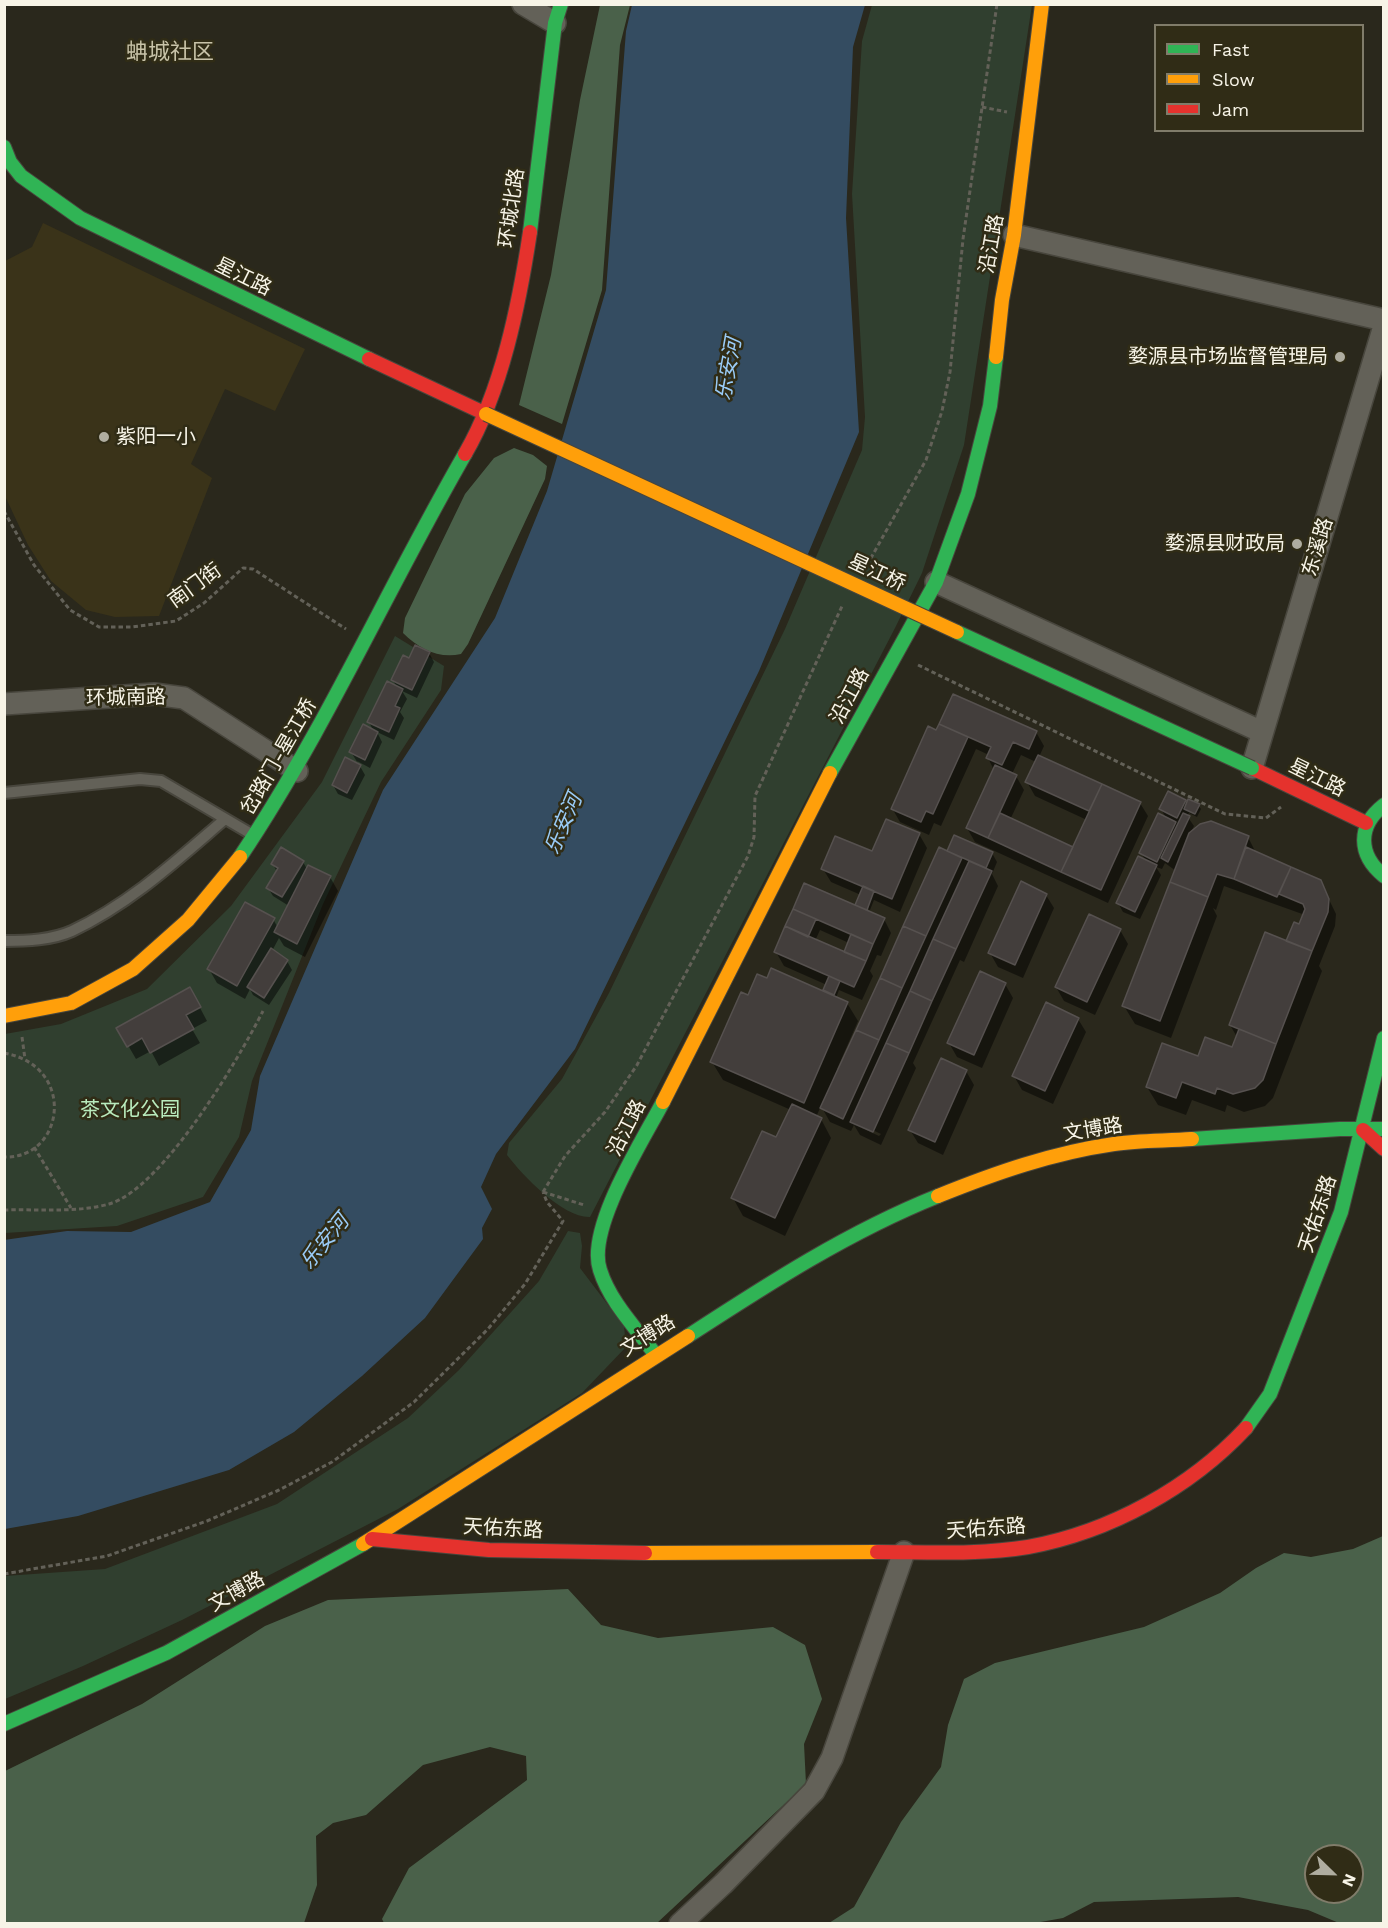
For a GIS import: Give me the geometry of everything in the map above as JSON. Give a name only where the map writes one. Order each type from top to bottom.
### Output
[{"type":"street","points":[[523,4],[558,14]]},
{"type":"street","name":"沿江路","points":[[655,1354],[603,1279],[597,1260],[598,1239],[607,1212],[814,802],[894,654],[936,582],[968,494],[982,448],[990,406],[1002,300],[1014,235],[1042,4]]},
{"type":"street","name":"环城北路","points":[[486,414],[512,325],[529,240],[558,14]]},
{"type":"street","name":"星江路","points":[[4,147],[9,162],[21,176],[80,219],[406,378],[486,414]]},
{"type":"street","points":[[1014,235],[1383,320]]},
{"type":"street","name":"东溪路","points":[[1252,768],[1383,326]]},
{"type":"street","name":"岔路门-星江桥","points":[[4,1016],[63,1005],[107,985],[156,953],[201,905],[256,837],[297,771],[486,414]]},
{"type":"street","name":"星江桥","points":[[486,414],[1252,768]]},
{"type":"street","points":[[936,582],[1262,732]]},
{"type":"street","name":"环城南路","points":[[4,704],[154,694],[184,698],[297,771]]},
{"type":"street","name":"星江路","points":[[1252,768],[1366,823]]},
{"type":"street","points":[[1383,805],[1372,814],[1366,823],[1362,849],[1367,861],[1383,876]]},
{"type":"street","name":"天佑东路","points":[[372,1539],[489,1550],[720,1554],[973,1551],[1026,1547],[1088,1531],[1155,1499],[1188,1479],[1230,1448],[1260,1411],[1278,1379],[1341,1212],[1363,1130],[1383,1038]]},
{"type":"street","name":"文博路","points":[[4,1724],[166,1653],[372,1539],[655,1354],[840,1242],[896,1213],[999,1172],[1048,1157],[1115,1144],[1340,1129],[1383,1129]]},
{"type":"street","points":[[1363,1130],[1383,1149]]},
{"type":"street","points":[[680,1923],[723,1884],[814,1791],[832,1758],[903,1552]]},
{"type":"lane","points":[[4,793],[140,779],[161,781],[256,837]]},
{"type":"lane","points":[[4,941],[35,941],[71,931],[155,880],[225,819]]},
{"type":"path","points":[[864,570],[926,460],[942,411],[950,372],[963,238],[997,4]]},
{"type":"path","name":"南门街","points":[[4,511],[34,565],[70,610],[99,627],[132,627],[176,621],[204,603],[243,568],[253,569],[365,642]]},
{"type":"path","points":[[543,1192],[565,1156],[605,1112],[637,1065],[748,856],[754,837],[755,796],[769,760],[847,597]]},
{"type":"path","points":[[894,654],[1225,814],[1266,818],[1303,792]]},
{"type":"path","points":[[4,1210],[110,1204],[126,1196],[159,1168],[228,1073],[263,1011]]},
{"type":"path","points":[[4,1053],[20,1056],[35,1063],[46,1076],[54,1092],[55,1110],[51,1127],[34,1147],[26,1152],[4,1157]]},
{"type":"path","points":[[34,1147],[71,1208]]},
{"type":"path","points":[[543,1192],[607,1212]]},
{"type":"path","points":[[4,1574],[107,1556],[207,1521],[279,1490],[332,1462],[414,1402],[488,1329],[525,1284],[563,1221],[547,1202],[543,1192]]},
{"type":"shaded area","name":"紫阳一小","points":[[43,223],[305,349],[275,411],[225,389],[191,464],[212,478],[159,616],[115,617],[86,610],[51,581],[28,545],[5,496],[5,261],[32,247]]},
{"type":"green space","points":[[600,5],[630,5],[620,45],[602,290],[562,424],[519,405],[551,275],[580,100]]},
{"type":"green space","points":[[872,5],[1032,5],[964,445],[922,573],[895,628],[590,1217],[579,1215],[556,1203],[523,1174],[507,1155],[509,1143],[562,1079],[609,993],[785,629],[862,450],[865,417],[852,194],[862,41]]},
{"type":"green space","points":[[514,448],[533,455],[547,466],[545,479],[468,644],[461,654],[437,654],[416,644],[403,633],[405,618],[465,494],[494,458]]},
{"type":"green space","name":"茶文化公园","points":[[395,636],[444,666],[441,690],[381,782],[323,904],[252,1081],[239,1137],[203,1197],[117,1226],[5,1233],[5,1034],[61,1024],[147,989],[231,906],[322,782]]},
{"type":"green space","points":[[568,1231],[580,1233],[582,1246],[580,1268],[624,1326],[626,1347],[582,1393],[398,1509],[182,1620],[5,1699],[5,1576],[105,1569],[277,1504],[408,1418],[459,1370],[539,1281]]},
{"type":"green space","points":[[1383,1536],[1383,1923],[1339,1923],[1308,1910],[1238,1897],[1094,1902],[1063,1918],[1035,1923],[829,1923],[854,1907],[901,1822],[941,1767],[948,1725],[964,1679],[995,1663],[1144,1627],[1220,1593],[1256,1568],[1284,1553],[1311,1557],[1353,1549]]},
{"type":"green space","points":[[568,1589],[601,1625],[658,1638],[773,1627],[805,1645],[822,1699],[804,1744],[806,1784],[657,1923],[384,1923],[382,1919],[409,1868],[527,1780],[526,1756],[490,1747],[423,1765],[366,1815],[333,1823],[316,1836],[317,1885],[304,1923],[5,1923],[5,1771],[142,1704],[265,1626],[328,1600]]},
{"type":"water","name":"乐安河","points":[[632,5],[865,5],[853,47],[846,218],[859,432],[759,671],[575,1049],[496,1154],[481,1187],[492,1209],[482,1228],[483,1239],[425,1318],[362,1376],[294,1432],[229,1470],[78,1516],[5,1529],[4,1240],[67,1231],[131,1232],[210,1202],[251,1130],[260,1076],[383,790],[495,618],[547,491],[606,290],[626,31]]},
{"type":"building","points":[[415,645],[430,652],[412,690],[391,680],[403,655],[409,658]]},
{"type":"building","points":[[387,681],[403,689],[395,706],[400,708],[389,732],[367,722]]},
{"type":"building","points":[[953,694],[1037,731],[1029,749],[1013,742],[1002,765],[986,758],[991,747],[939,724]]},
{"type":"building","points":[[363,724],[378,732],[365,760],[349,752]]},
{"type":"building","points":[[939,724],[968,737],[933,814],[926,811],[921,822],[891,809],[928,726],[936,730]]},
{"type":"building","points":[[1038,755],[1102,784],[1089,811],[1025,782]]},
{"type":"building","points":[[345,757],[361,765],[347,793],[332,785]]},
{"type":"building","points":[[995,765],[1017,775],[988,838],[966,828]]},
{"type":"building","points":[[1102,784],[1141,802],[1101,890],[1061,872]]},
{"type":"building","points":[[1168,791],[1186,800],[1177,818],[1159,809]]},
{"type":"building","points":[[1188,799],[1200,804],[1195,814],[1184,809]]},
{"type":"building","points":[[1000,813],[1073,847],[1061,872],[988,838]]},
{"type":"building","points":[[1158,813],[1176,822],[1157,862],[1139,853]]},
{"type":"building","points":[[1183,813],[1190,816],[1168,862],[1161,858]]},
{"type":"building","points":[[886,819],[920,833],[892,899],[821,869],[835,836],[872,851]]},
{"type":"building","points":[[1211,821],[1249,836],[1234,879],[1217,874],[1208,897],[1170,882],[1189,833],[1200,824]]},
{"type":"building","points":[[954,835],[993,852],[986,868],[947,851]]},
{"type":"building","points":[[281,847],[304,861],[282,897],[266,888],[278,868],[271,864]]},
{"type":"building","points":[[939,847],[962,858],[926,936],[903,926]]},
{"type":"building","points":[[1246,847],[1291,867],[1277,897],[1234,879]]},
{"type":"building","points":[[1138,856],[1157,865],[1135,912],[1116,903]]},
{"type":"building","points":[[969,861],[992,871],[956,949],[933,939]]},
{"type":"building","points":[[308,865],[331,876],[297,944],[274,932]]},
{"type":"building","points":[[1291,867],[1321,880],[1329,899],[1328,912],[1312,951],[1286,941],[1294,922],[1299,924],[1305,909],[1303,904],[1279,894]]},
{"type":"building","points":[[1021,881],[1047,894],[1015,965],[988,953]]},
{"type":"building","points":[[1170,882],[1208,897],[1160,1021],[1122,1006]]},
{"type":"building","points":[[804,883],[885,918],[873,944],[793,909]]},
{"type":"building","points":[[863,886],[874,891],[867,910],[855,905]]},
{"type":"building","points":[[245,902],[275,918],[237,986],[207,969]]},
{"type":"building","points":[[793,909],[816,919],[808,937],[785,926]]},
{"type":"building","points":[[1089,914],[1121,929],[1087,1002],[1055,987]]},
{"type":"building","points":[[785,926],[866,961],[854,987],[774,952]]},
{"type":"building","points":[[903,926],[926,936],[902,988],[880,978]]},
{"type":"building","points":[[1265,932],[1312,951],[1276,1044],[1229,1025]]},
{"type":"building","points":[[851,934],[873,944],[866,961],[844,952]]},
{"type":"building","points":[[933,939],[956,949],[932,1001],[910,991]]},
{"type":"building","points":[[271,948],[288,960],[264,998],[247,987]]},
{"type":"building","points":[[771,968],[848,1002],[804,1103],[710,1062],[741,992],[748,995],[757,974],[767,978]]},
{"type":"building","points":[[980,971],[1006,983],[974,1055],[947,1043]]},
{"type":"building","points":[[829,976],[840,981],[834,995],[823,990]]},
{"type":"building","points":[[880,978],[902,988],[879,1040],[856,1030]]},
{"type":"building","points":[[190,987],[201,1007],[186,1015],[194,1029],[150,1053],[142,1038],[127,1047],[116,1028]]},
{"type":"building","points":[[910,991],[932,1001],[909,1053],[886,1043]]},
{"type":"building","points":[[1046,1002],[1079,1018],[1045,1091],[1012,1076]]},
{"type":"building","points":[[1239,1029],[1276,1044],[1263,1080],[1255,1088],[1233,1094],[1217,1088],[1215,1094],[1182,1082],[1176,1098],[1146,1087],[1162,1043],[1198,1056],[1205,1037],[1232,1047]]},
{"type":"building","points":[[856,1030],[879,1040],[843,1119],[820,1108]]},
{"type":"building","points":[[886,1043],[909,1053],[873,1132],[850,1122]]},
{"type":"building","points":[[941,1058],[967,1070],[935,1142],[908,1130]]},
{"type":"building","points":[[792,1104],[822,1118],[775,1218],[731,1198],[762,1131],[776,1137]]},
{"type":"traffic: fast","points":[[530,232],[555,23],[561,4]]},
{"type":"traffic: fast","points":[[4,147],[10,162],[21,176],[80,218],[369,359]]},
{"type":"traffic: fast","points":[[830,773],[936,582],[968,494],[990,406],[996,357]]},
{"type":"traffic: fast","points":[[240,857],[329,708],[465,454]]},
{"type":"traffic: fast","points":[[957,632],[1252,768]]},
{"type":"traffic: fast","points":[[1384,805],[1369,822],[1364,840],[1369,859],[1384,876]]},
{"type":"traffic: fast","points":[[1246,1428],[1270,1394],[1341,1212],[1384,1038]]},
{"type":"traffic: fast","points":[[655,1354],[610,1293],[600,1270],[598,1253],[601,1232],[619,1185],[663,1102]]},
{"type":"traffic: fast","points":[[1192,1139],[1340,1129],[1384,1129]]},
{"type":"traffic: fast","points":[[688,1336],[840,1242],[938,1196]]},
{"type":"traffic: fast","points":[[4,1724],[166,1653],[363,1544]]},
{"type":"traffic: slow","points":[[996,357],[1002,300],[1014,235],[1042,4]]},
{"type":"traffic: slow","points":[[486,414],[957,632]]},
{"type":"traffic: slow","points":[[663,1102],[830,773]]},
{"type":"traffic: slow","points":[[4,1016],[71,1003],[133,969],[188,920],[240,857]]},
{"type":"traffic: slow","points":[[938,1196],[1002,1172],[1068,1153],[1123,1143],[1192,1139]]},
{"type":"traffic: slow","points":[[363,1544],[688,1336]]},
{"type":"traffic: slow","points":[[645,1553],[877,1552]]},
{"type":"traffic: jam","points":[[465,454],[478,429],[499,375],[514,317],[530,232]]},
{"type":"traffic: jam","points":[[369,359],[486,414]]},
{"type":"traffic: jam","points":[[1252,768],[1366,823]]},
{"type":"traffic: jam","points":[[1363,1130],[1384,1149]]},
{"type":"traffic: jam","points":[[877,1552],[1009,1550],[1059,1540],[1089,1531],[1118,1519],[1174,1488],[1200,1470],[1246,1428]]},
{"type":"traffic: jam","points":[[372,1539],[489,1550],[645,1553]]},
{"type":"place","name":"婺源县市场监督管理局","points":[[1340,357]]},
{"type":"place","name":"紫阳一小","points":[[104,437]]},
{"type":"place","name":"婺源县财政局","points":[[1297,544]]},
{"type":"district","name":"蚺城社区","points":[[170,53]]}]
